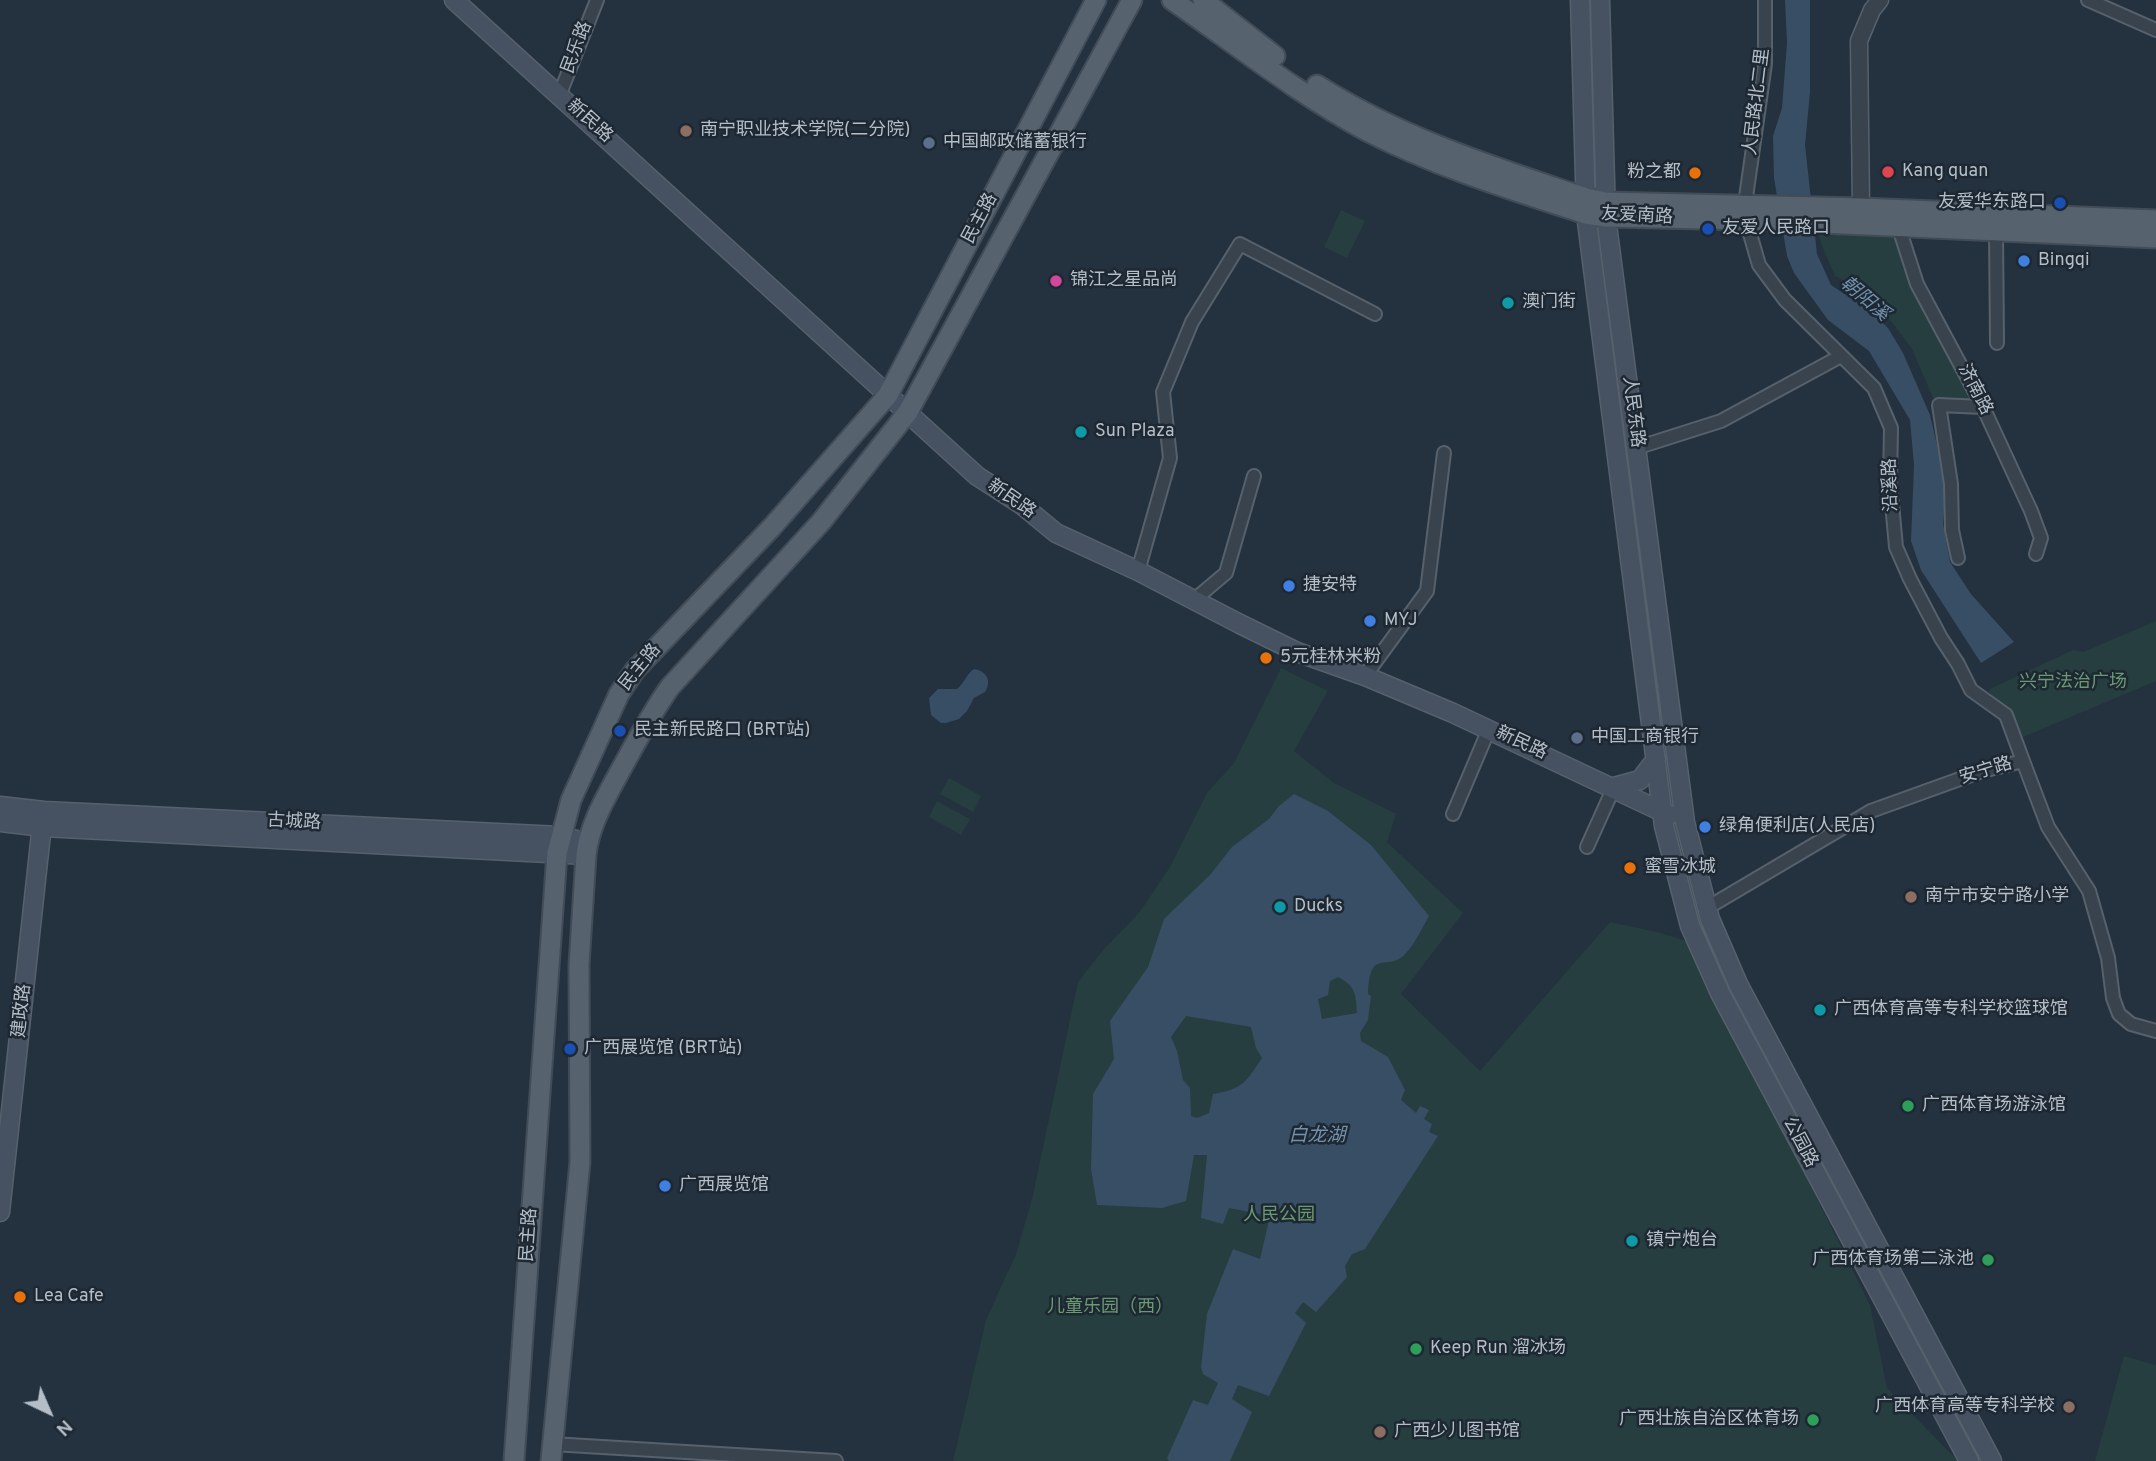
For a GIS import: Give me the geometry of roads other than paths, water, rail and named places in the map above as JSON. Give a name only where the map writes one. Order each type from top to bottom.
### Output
[{"type":"main road","name":"新民路","points":[[454,0],[977,476],[1023,505],[1056,533],[1138,571],[1297,652],[1365,676],[1489,730],[1685,822]]},
{"type":"main road","name":"民主路","points":[[514,1461],[559,845],[570,800],[619,694],[635,670],[772,527],[888,395],[1096,0]]},
{"type":"main road","name":"民主路","points":[[552,1452],[580,1162],[579,965],[587,849],[605,800],[649,717],[670,687],[821,522],[908,412],[1132,0]]},
{"type":"main road","name":"友爱南路","points":[[1172,0],[1311,97],[1367,131],[1466,175],[1596,208],[2156,220]]},
{"type":"main road","name":"友爱南路","points":[[1203,0],[1257,44],[1319,87],[1379,120],[1472,160],[1596,208]]},
{"type":"main road","name":"人民东路","points":[[1580,0],[1596,208],[1663,812]]},
{"type":"main road","name":"人民东路","points":[[1600,0],[1596,208],[1636,448],[1685,822]]},
{"type":"main road","name":"友爱南路","points":[[1851,214],[1899,228],[2156,238]]},
{"type":"main road","points":[[1614,787],[1640,780],[1656,759]]},
{"type":"main road","name":"古城路","points":[[0,806],[43,819]]},
{"type":"main road","name":"公园路","points":[[1663,812],[1664,826],[1690,926],[1720,993],[1969,1461]]},
{"type":"main road","name":"古城路","points":[[0,822],[43,819],[559,845],[587,849]]},
{"type":"main road","name":"建政路","points":[[0,1212],[43,819]]},
{"type":"main road","name":"公园路","points":[[1685,822],[1710,919],[1738,984],[1992,1461]]},
{"type":"street","name":"民乐路","points":[[559,96],[597,0]]},
{"type":"street","name":"人民路北二里","points":[[1750,212],[1765,64],[1765,0]]},
{"type":"street","points":[[1851,214],[1859,41],[1872,9],[1880,0]]},
{"type":"street","points":[[2088,0],[2156,30]]},
{"type":"street","name":"沿溪路","points":[[1750,212],[1759,265],[1785,300],[1874,387],[1891,428],[1890,482],[1896,547],[1910,579],[1971,690],[2006,715],[2023,761]]},
{"type":"street","name":"济南路","points":[[1899,228],[1917,284],[1983,407],[2031,511],[2041,538],[2036,554]]},
{"type":"street","points":[[1996,232],[1997,343]]},
{"type":"street","points":[[1138,571],[1170,458],[1163,392],[1192,322],[1240,244],[1375,314]]},
{"type":"street","points":[[1636,448],[1721,421],[1841,356]]},
{"type":"street","points":[[1958,558],[1952,530],[1951,484],[1939,405],[1983,407]]},
{"type":"street","points":[[1365,676],[1427,591],[1444,453]]},
{"type":"street","points":[[1194,600],[1226,573],[1254,477]]},
{"type":"street","points":[[1452,814],[1489,730]]},
{"type":"street","name":"安宁路","points":[[1707,908],[1871,811],[1982,771],[2023,761],[2048,827],[2089,891],[2108,958],[2113,998],[2119,1014],[2131,1024],[2156,1031]]},
{"type":"street","points":[[1587,847],[1614,787]]},
{"type":"street","points":[[552,1452],[836,1461]]},
{"type":"water","points":[[1785,0],[1810,0],[1810,92],[1805,145],[1817,254],[1831,285],[1873,313],[1888,328],[1903,353],[1930,415],[1946,483],[1943,524],[1950,562],[1971,594],[2014,642],[1981,663],[1921,570],[1911,541],[1914,465],[1910,420],[1869,351],[1828,320],[1794,273],[1787,256],[1774,178],[1773,136],[1782,108],[1787,43]]},
{"type":"water","points":[[974,669],[987,677],[985,692],[974,698],[959,719],[941,723],[931,715],[929,698],[938,689],[957,689]]},
{"type":"water","name":"白龙湖","points":[[1294,794],[1328,811],[1371,845],[1429,916],[1405,954],[1392,962],[1380,963],[1372,970],[1369,979],[1368,994],[1371,996],[1368,1020],[1360,1033],[1361,1041],[1388,1057],[1405,1090],[1401,1100],[1416,1113],[1420,1106],[1429,1110],[1424,1119],[1432,1124],[1429,1132],[1438,1136],[1365,1249],[1352,1254],[1345,1266],[1347,1277],[1316,1312],[1303,1302],[1295,1313],[1306,1323],[1269,1396],[1238,1385],[1232,1399],[1252,1412],[1230,1461],[1169,1461],[1167,1458],[1193,1400],[1208,1405],[1218,1383],[1203,1374],[1201,1367],[1207,1314],[1233,1249],[1260,1259],[1270,1216],[1229,1208],[1223,1224],[1201,1218],[1207,1155],[1194,1155],[1186,1201],[1162,1208],[1097,1205],[1091,1169],[1093,1094],[1114,1059],[1110,1021],[1148,967],[1164,919],[1210,875],[1232,847],[1269,819],[1279,806]],"holes":[[[1338,977],[1354,992],[1357,1013],[1322,1019],[1318,999],[1328,995],[1330,981]],[[1186,1016],[1251,1027],[1256,1048],[1262,1058],[1243,1083],[1231,1090],[1213,1094],[1209,1113],[1197,1118],[1191,1116],[1190,1088],[1183,1080],[1171,1037]]]},
{"type":"place","name":"南宁职业技术学院(二分院)","points":[[686,131]]},
{"type":"place","name":"中国邮政储蓄银行","points":[[929,143]]},
{"type":"place","name":"Kang quan","points":[[1888,172]]},
{"type":"place","name":"粉之都","points":[[1695,173]]},
{"type":"place","name":"友爱华东路口","points":[[2060,203]]},
{"type":"place","name":"友爱人民路口","points":[[1708,229]]},
{"type":"place","name":"Bingqi","points":[[2024,261]]},
{"type":"place","name":"锦江之星品尚","points":[[1056,281]]},
{"type":"place","name":"澳门街","points":[[1508,303]]},
{"type":"place","name":"Sun Plaza","points":[[1081,432]]},
{"type":"place","name":"捷安特","points":[[1289,586]]},
{"type":"place","name":"MYJ","points":[[1370,621]]},
{"type":"place","name":"5元桂林米粉","points":[[1266,658]]},
{"type":"place","name":"民主新民路口 (BRT站)","points":[[620,731]]},
{"type":"place","name":"中国工商银行","points":[[1577,738]]},
{"type":"place","name":"绿角便利店(人民店)","points":[[1705,827]]},
{"type":"place","name":"蜜雪冰城","points":[[1630,868]]},
{"type":"place","name":"南宁市安宁路小学","points":[[1911,897]]},
{"type":"place","name":"Ducks","points":[[1280,907]]},
{"type":"place","name":"广西体育高等专科学校篮球馆","points":[[1820,1010]]},
{"type":"place","name":"广西展览馆 (BRT站)","points":[[570,1049]]},
{"type":"place","name":"广西体育场游泳馆","points":[[1908,1106]]},
{"type":"place","name":"广西展览馆","points":[[665,1186]]},
{"type":"place","name":"镇宁炮台","points":[[1632,1241]]},
{"type":"place","name":"广西体育场第二泳池","points":[[1988,1260]]},
{"type":"place","name":"Lea Cafe","points":[[20,1297]]},
{"type":"place","name":"Keep Run 溜冰场","points":[[1416,1349]]},
{"type":"place","name":"广西体育高等专科学校","points":[[2069,1407]]},
{"type":"place","name":"广西壮族自治区体育场","points":[[1813,1420]]},
{"type":"place","name":"广西少儿图书馆","points":[[1380,1432]]},
{"type":"water label","name":"朝阳溪","points":[[1864,300]]},
{"type":"park label","name":"兴宁法治广场","points":[[2073,683]]},
{"type":"park label","name":"人民公园","points":[[1279,1216]]},
{"type":"park label","name":"儿童乐园（西）","points":[[1110,1308]]}]
